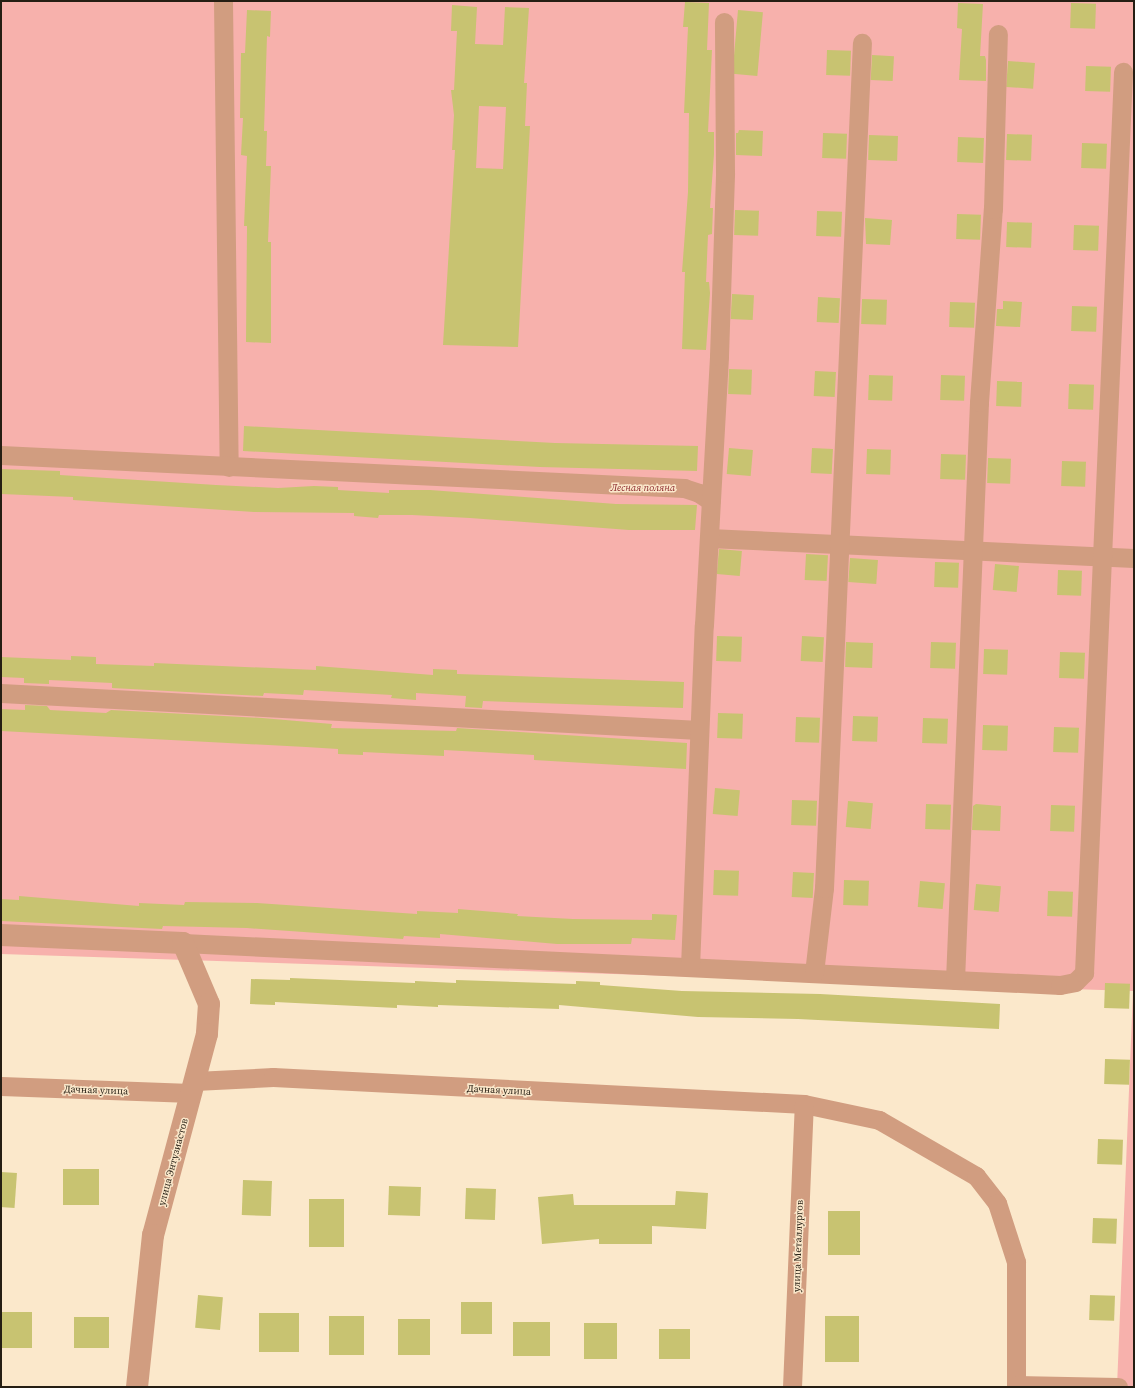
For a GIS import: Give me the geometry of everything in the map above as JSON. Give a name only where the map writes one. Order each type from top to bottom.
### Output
[{"type":"street","points":[[227,4],[228,467]]},
{"type":"street","points":[[690,967],[699,730],[711,501],[725,173],[724,22]]},
{"type":"street","points":[[955,980],[978,402],[992,209],[998,34]]},
{"type":"street","points":[[814,973],[824,888],[862,43]]},
{"type":"street","points":[[1,935],[1060,985],[1075,982],[1084,973],[1123,72]]},
{"type":"street","points":[[1,455],[684,488],[699,493],[711,501]]},
{"type":"street","points":[[709,538],[1134,558]]},
{"type":"street","points":[[1,693],[699,730]]},
{"type":"street","name":"улица Энтузиастов","points":[[137,1387],[153,1235],[207,1034],[208,1004],[183,943]]},
{"type":"street","name":"Дачная улица","points":[[1,1086],[193,1087],[273,1076],[804,1104],[879,1120],[976,1176],[997,1203],[1016,1262],[1016,1385],[1118,1387]]},
{"type":"street","name":"улица Металлургов","points":[[792,1387],[804,1104]]},
{"type":"green space","name":"Лесная поляна","points":[[1,1],[1134,1],[1134,1387],[1117,1387],[1133,991],[1,954]]},
{"type":"building","points":[[685,2],[709,3],[707,50],[712,50],[708,132],[714,132],[710,208],[713,208],[712,234],[708,235],[706,282],[709,282],[710,293],[706,350],[682,349],[685,272],[682,272],[688,192],[689,113],[684,113],[688,27],[683,27]]},
{"type":"building","points":[[958,3],[983,4],[980,56],[985,56],[986,60],[986,81],[959,80],[962,29],[957,28]]},
{"type":"building","points":[[1071,3],[1096,4],[1095,29],[1070,28]]},
{"type":"building","points":[[452,5],[477,7],[475,44],[503,45],[505,7],[529,8],[524,83],[527,83],[525,126],[530,126],[518,347],[443,345],[455,150],[452,150],[454,115],[451,90],[454,90],[457,31],[451,31]],"holes":[[[479,106],[506,107],[503,169],[476,168]]]},
{"type":"building","points":[[247,10],[271,11],[270,37],[267,36],[264,131],[267,131],[266,166],[271,166],[268,242],[271,242],[271,343],[246,342],[247,226],[244,226],[247,156],[241,155],[243,118],[240,118],[241,53],[245,53]]},
{"type":"building","points":[[738,10],[763,12],[757,76],[732,74]]},
{"type":"building","points":[[827,50],[851,51],[850,76],[826,75]]},
{"type":"building","points":[[872,55],[894,56],[893,81],[871,80]]},
{"type":"building","points":[[1008,61],[1035,63],[1033,89],[1006,87]]},
{"type":"building","points":[[1086,66],[1111,67],[1110,92],[1085,91]]},
{"type":"building","points":[[739,130],[763,131],[762,156],[736,155],[736,133],[738,133]]},
{"type":"building","points":[[823,133],[847,134],[846,159],[822,158]]},
{"type":"building","points":[[1007,134],[1032,135],[1031,161],[1006,160]]},
{"type":"building","points":[[869,135],[898,136],[897,161],[868,160]]},
{"type":"building","points":[[958,137],[984,138],[983,163],[957,162]]},
{"type":"building","points":[[1082,143],[1107,144],[1106,169],[1081,168]]},
{"type":"building","points":[[735,210],[759,211],[758,236],[734,235]]},
{"type":"building","points":[[817,211],[842,212],[841,237],[816,236]]},
{"type":"building","points":[[957,214],[981,215],[980,240],[956,239]]},
{"type":"building","points":[[865,218],[892,220],[890,245],[866,244]]},
{"type":"building","points":[[1007,222],[1032,223],[1031,248],[1006,247]]},
{"type":"building","points":[[1074,225],[1099,226],[1098,251],[1073,250]]},
{"type":"building","points":[[732,294],[754,295],[753,320],[731,319]]},
{"type":"building","points":[[818,297],[840,298],[839,323],[817,322]]},
{"type":"building","points":[[862,299],[887,300],[886,325],[861,324]]},
{"type":"building","points":[[1003,301],[1022,302],[1020,327],[996,326],[997,309],[1003,309]]},
{"type":"building","points":[[950,302],[975,303],[974,328],[949,327]]},
{"type":"building","points":[[1072,306],[1097,307],[1096,332],[1071,331]]},
{"type":"building","points":[[729,369],[752,370],[751,395],[728,394]]},
{"type":"building","points":[[815,371],[836,372],[835,397],[814,396]]},
{"type":"building","points":[[869,375],[893,376],[892,401],[868,400]]},
{"type":"building","points":[[941,375],[965,376],[964,401],[940,400]]},
{"type":"building","points":[[997,381],[1022,382],[1021,407],[996,406]]},
{"type":"building","points":[[1069,384],[1094,385],[1093,410],[1068,409]]},
{"type":"building","points":[[244,426],[555,443],[698,446],[697,471],[540,467],[243,451]]},
{"type":"building","points":[[729,448],[753,450],[751,476],[727,474]]},
{"type":"building","points":[[812,448],[833,449],[832,474],[811,473]]},
{"type":"building","points":[[867,449],[891,450],[890,475],[866,474]]},
{"type":"building","points":[[941,454],[966,455],[965,480],[940,479]]},
{"type":"building","points":[[988,458],[1011,459],[1010,484],[987,483]]},
{"type":"building","points":[[1062,461],[1086,462],[1085,487],[1061,486]]},
{"type":"building","points":[[1,469],[60,471],[60,475],[216,485],[278,488],[314,486],[338,487],[338,490],[389,493],[389,490],[430,490],[616,504],[697,505],[695,530],[629,530],[412,515],[379,515],[378,518],[354,516],[354,513],[254,512],[73,500],[73,497],[1,494]]},
{"type":"building","points":[[719,549],[742,551],[740,576],[717,574]]},
{"type":"building","points":[[806,554],[828,555],[827,581],[805,580]]},
{"type":"building","points":[[850,558],[878,560],[876,584],[848,582]]},
{"type":"building","points":[[935,562],[959,563],[958,588],[934,587]]},
{"type":"building","points":[[995,564],[1019,566],[1017,592],[993,590]]},
{"type":"building","points":[[1058,570],[1082,571],[1081,596],[1057,595]]},
{"type":"building","points":[[717,636],[742,637],[741,662],[716,661]]},
{"type":"building","points":[[802,636],[824,637],[823,662],[801,661]]},
{"type":"building","points":[[846,642],[873,643],[872,668],[845,667]]},
{"type":"building","points":[[931,642],[956,643],[955,669],[930,668]]},
{"type":"building","points":[[984,649],[1008,650],[1007,675],[983,674]]},
{"type":"building","points":[[1060,652],[1085,653],[1084,679],[1059,678]]},
{"type":"building","points":[[71,656],[96,657],[96,664],[154,666],[154,663],[316,670],[316,666],[433,675],[433,669],[457,670],[457,674],[684,682],[683,708],[483,701],[482,708],[465,707],[466,696],[416,693],[416,700],[391,698],[392,695],[304,690],[303,695],[264,693],[263,696],[112,688],[112,683],[49,680],[49,684],[24,683],[24,678],[1,677],[1,657],[71,660]]},
{"type":"building","points":[[25,705],[47,706],[50,710],[106,713],[111,710],[262,718],[332,724],[331,728],[456,731],[457,728],[687,743],[686,769],[534,760],[534,755],[499,753],[444,750],[444,756],[363,752],[363,755],[338,754],[338,749],[1,731],[1,709],[25,710]]},
{"type":"building","points":[[718,713],[743,714],[742,739],[717,738]]},
{"type":"building","points":[[853,716],[878,717],[877,742],[852,741]]},
{"type":"building","points":[[796,717],[820,718],[819,743],[795,742]]},
{"type":"building","points":[[923,718],[948,719],[947,744],[922,743]]},
{"type":"building","points":[[983,725],[1008,726],[1007,751],[982,750]]},
{"type":"building","points":[[1054,727],[1079,728],[1078,753],[1053,752]]},
{"type":"building","points":[[715,788],[740,790],[738,816],[713,814]]},
{"type":"building","points":[[792,800],[817,801],[816,826],[791,825]]},
{"type":"building","points":[[848,801],[873,803],[871,829],[846,827]]},
{"type":"building","points":[[926,804],[951,805],[950,830],[925,829]]},
{"type":"building","points":[[976,804],[1001,806],[1000,831],[972,830],[973,806]]},
{"type":"building","points":[[1051,805],[1075,806],[1074,832],[1050,831]]},
{"type":"building","points":[[714,870],[739,871],[738,896],[713,895]]},
{"type":"building","points":[[793,872],[814,873],[813,898],[792,897]]},
{"type":"building","points":[[844,880],[869,881],[868,906],[843,905]]},
{"type":"building","points":[[920,881],[945,883],[943,909],[918,907]]},
{"type":"building","points":[[976,884],[1001,886],[999,912],[974,910]]},
{"type":"building","points":[[1048,891],[1073,892],[1072,917],[1047,916]]},
{"type":"building","points":[[19,896],[139,906],[139,903],[184,905],[185,902],[257,903],[417,914],[417,911],[458,913],[458,909],[518,914],[517,916],[573,919],[652,920],[652,914],[677,915],[675,940],[632,938],[631,944],[557,944],[440,934],[440,938],[404,936],[403,939],[247,928],[163,926],[162,929],[1,921],[1,899],[19,900]]},
{"type":"building","points":[[290,978],[415,983],[415,981],[456,983],[456,980],[576,984],[576,981],[600,982],[600,985],[682,991],[820,994],[1000,1004],[999,1029],[798,1019],[698,1017],[559,1005],[559,1009],[438,1005],[438,1007],[397,1005],[397,1008],[275,1002],[275,1005],[250,1004],[251,979],[290,980]]},
{"type":"building","points":[[1105,983],[1130,984],[1129,1009],[1104,1008]]},
{"type":"building","points":[[1105,1059],[1130,1060],[1129,1085],[1104,1084]]},
{"type":"building","points":[[1098,1139],[1123,1140],[1122,1165],[1097,1164]]},
{"type":"building","points":[[63,1169],[99,1169],[99,1205],[63,1205]]},
{"type":"building","points":[[1,1172],[17,1173],[15,1208],[1,1207]]},
{"type":"building","points":[[243,1180],[272,1181],[271,1216],[242,1215]]},
{"type":"building","points":[[389,1186],[421,1187],[420,1216],[388,1215]]},
{"type":"building","points":[[466,1188],[496,1189],[495,1220],[465,1219]]},
{"type":"building","points":[[676,1191],[708,1193],[706,1229],[652,1226],[652,1244],[599,1244],[599,1239],[542,1244],[538,1197],[573,1194],[574,1205],[675,1205]]},
{"type":"building","points":[[309,1199],[344,1199],[344,1247],[309,1247]]},
{"type":"building","points":[[828,1211],[860,1211],[860,1255],[828,1255]]},
{"type":"building","points":[[1093,1218],[1117,1219],[1116,1244],[1092,1243]]},
{"type":"building","points":[[198,1295],[223,1297],[220,1330],[195,1328]]},
{"type":"building","points":[[1090,1295],[1115,1296],[1114,1321],[1089,1320]]},
{"type":"building","points":[[461,1302],[492,1302],[492,1334],[461,1334]]},
{"type":"building","points":[[1,1312],[32,1312],[32,1348],[1,1348]]},
{"type":"building","points":[[259,1313],[299,1313],[299,1352],[259,1352]]},
{"type":"building","points":[[329,1316],[364,1316],[364,1355],[329,1355]]},
{"type":"building","points":[[825,1316],[859,1316],[859,1362],[825,1362]]},
{"type":"building","points":[[74,1317],[109,1317],[109,1348],[74,1348]]},
{"type":"building","points":[[398,1319],[430,1319],[430,1355],[398,1355]]},
{"type":"building","points":[[513,1322],[550,1322],[550,1356],[513,1356]]},
{"type":"building","points":[[584,1323],[617,1323],[617,1359],[584,1359]]},
{"type":"building","points":[[659,1329],[690,1329],[690,1359],[659,1359]]}]
